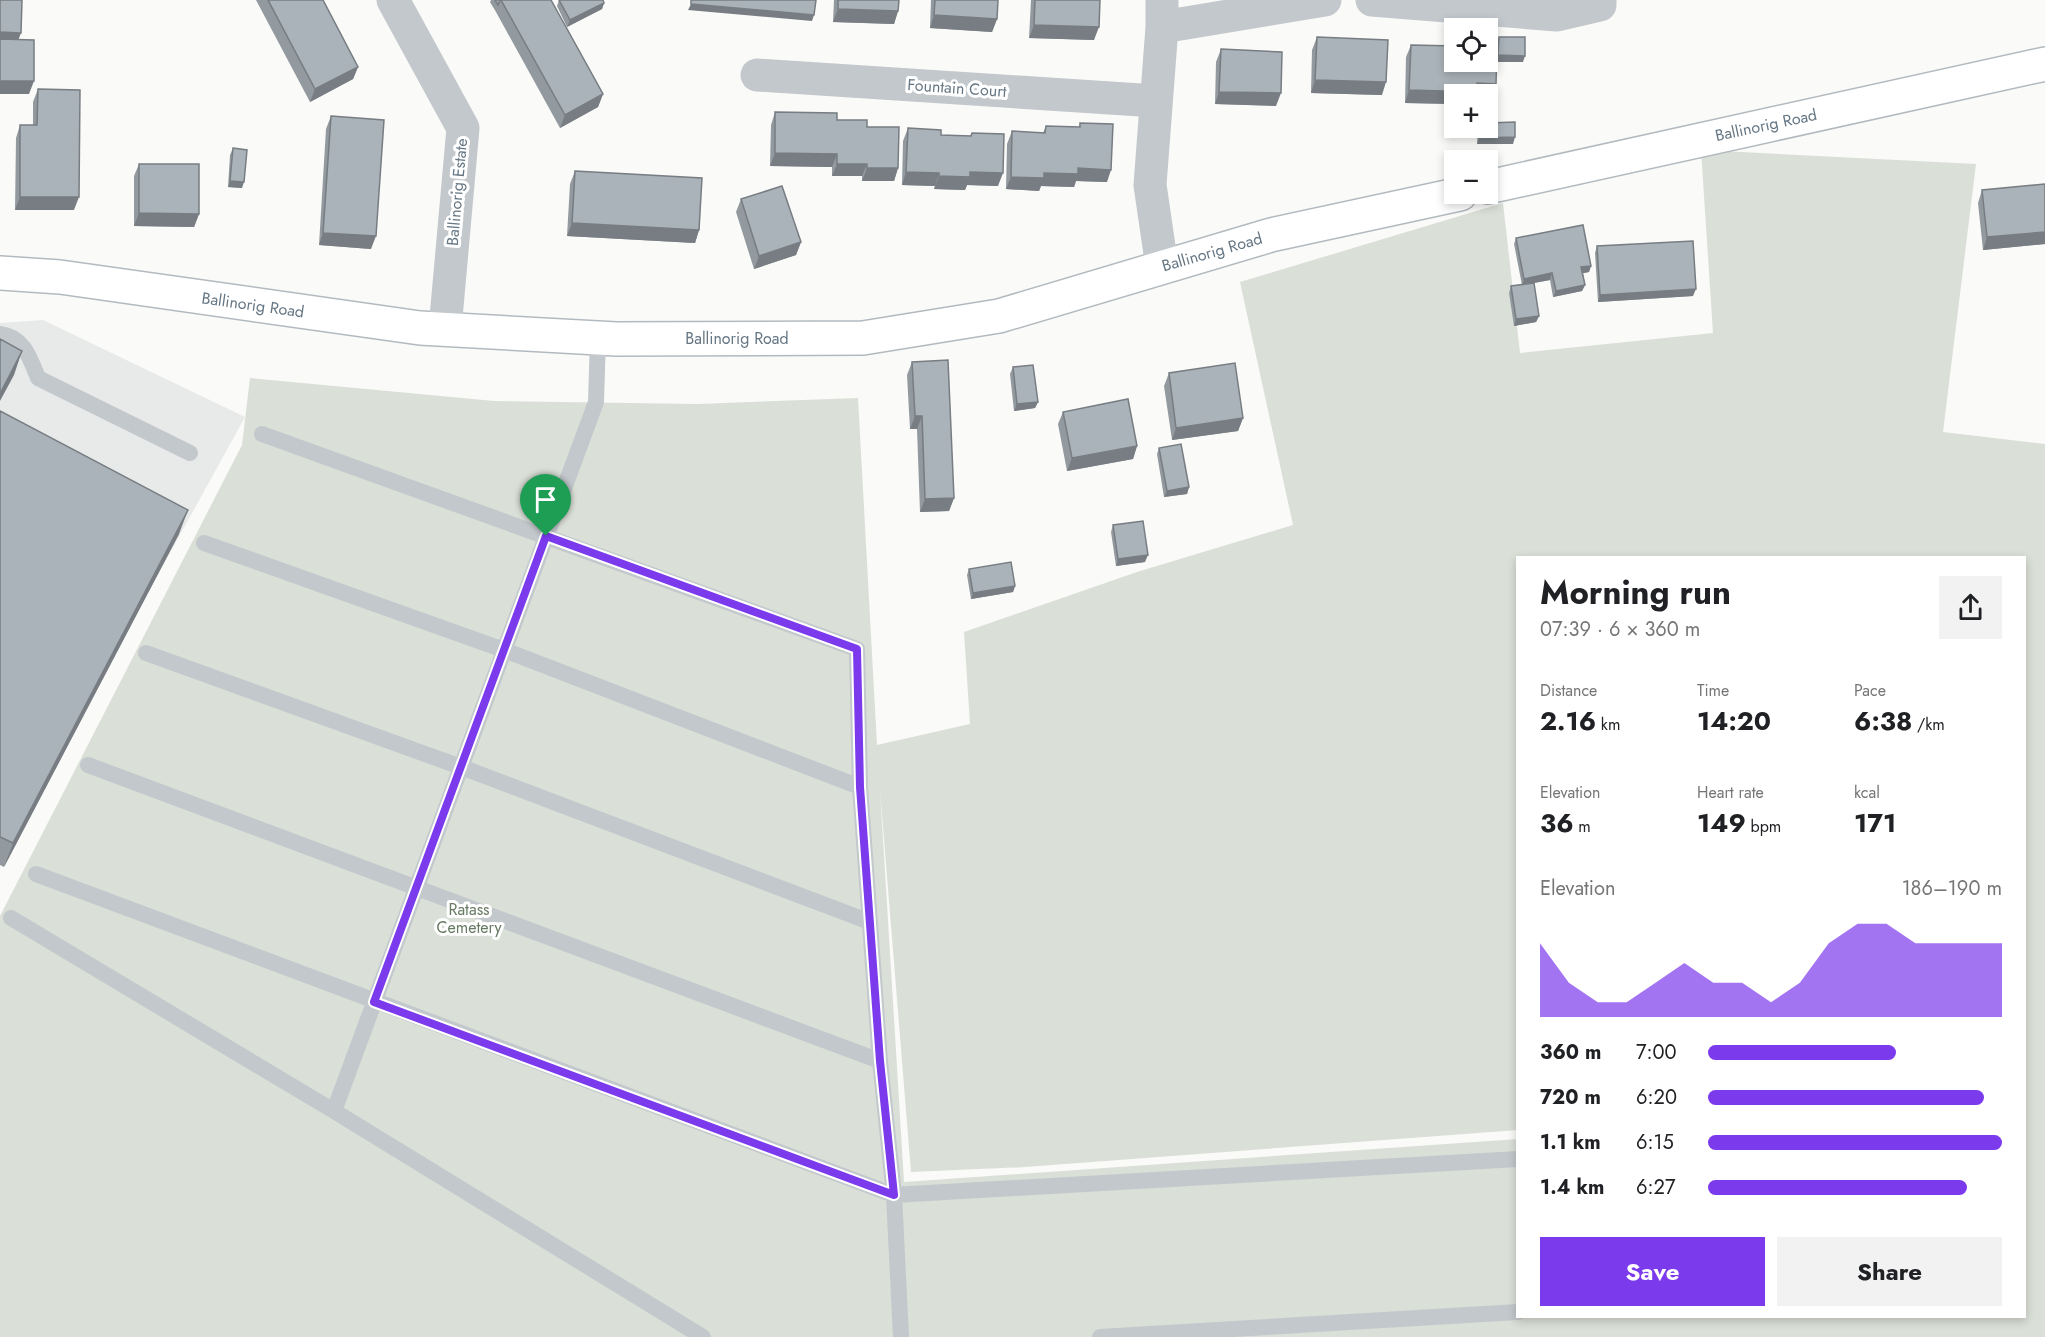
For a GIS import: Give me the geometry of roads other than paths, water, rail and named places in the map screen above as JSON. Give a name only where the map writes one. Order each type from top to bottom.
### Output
[{"type":"street","name":"Ballinorig Estate","points":[[393,0],[463,128],[445,329]]},
{"type":"street","points":[[1162,267],[1150,185],[1162,13],[1325,0]]},
{"type":"street","points":[[1372,0],[1557,15],[1600,5],[1600,0]]},
{"type":"street","name":"Ballinorig Road","points":[[1498,185],[2045,64]]},
{"type":"street","name":"Fountain Court","points":[[757,75],[1156,101]]},
{"type":"street","name":"Ballinorig Road","points":[[0,273],[60,278],[397,325],[445,329],[598,338],[863,338],[999,316],[1271,235],[1444,197]]},
{"type":"lane","points":[[0,334],[10,335],[28,351],[38,378],[189,453]]},
{"type":"lane","points":[[334,1111],[596,402],[598,338]]},
{"type":"lane","points":[[262,434],[857,649],[860,787],[880,1061],[894,1195],[901,1337]]},
{"type":"lane","points":[[204,543],[504,650],[860,787]]},
{"type":"lane","points":[[146,653],[461,767],[870,922]]},
{"type":"lane","points":[[88,765],[880,1061]]},
{"type":"lane","points":[[36,874],[894,1195],[1516,1159]]},
{"type":"lane","points":[[12,918],[334,1111],[703,1337]]},
{"type":"lane","points":[[1100,1337],[1516,1312]]},
{"type":"park label","name":"Ratass Cemetery","points":[[469,918]]}]
